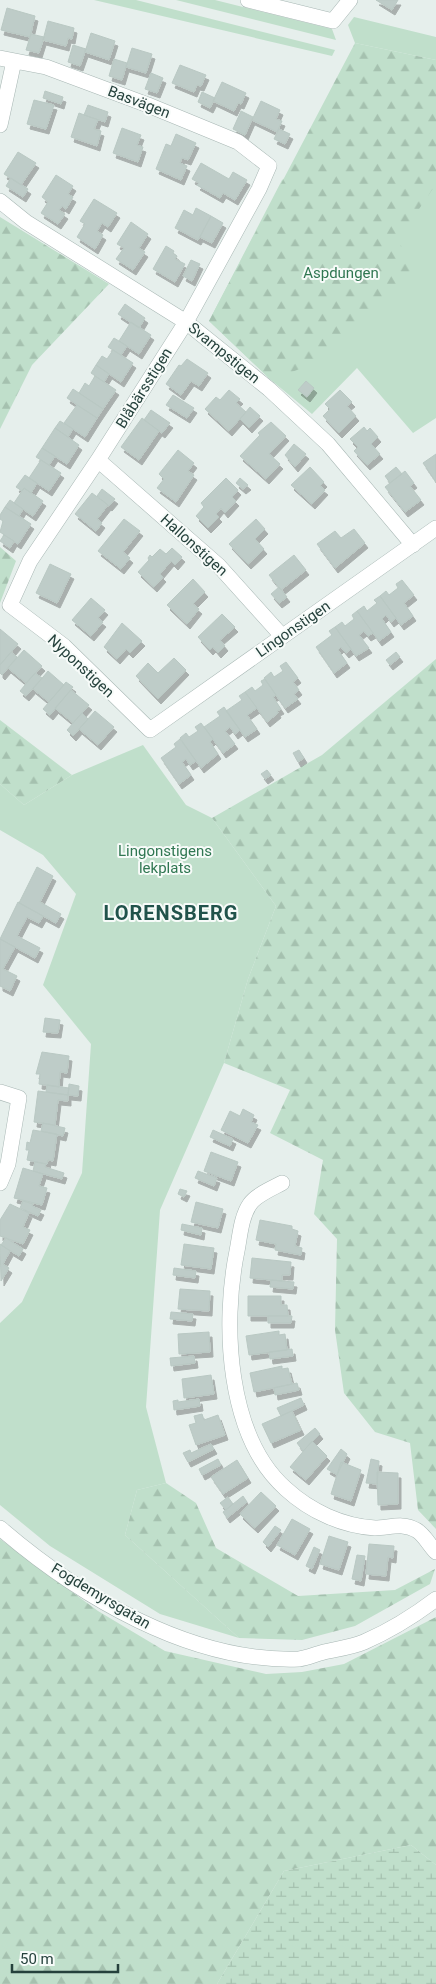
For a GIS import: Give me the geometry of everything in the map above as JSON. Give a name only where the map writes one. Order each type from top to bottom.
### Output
[{"type":"street","points":[[248,0],[333,21],[350,0]]},
{"type":"street","points":[[0,125],[7,59]]},
{"type":"street","name":"Basvägen","points":[[7,59],[46,67],[229,138],[238,142],[269,166]]},
{"type":"street","name":"Blåbärsstigen","points":[[10,606],[30,561],[98,460],[186,322],[259,189],[269,166]]},
{"type":"street","name":"Svampstigen","points":[[0,201],[26,222],[186,322],[269,388],[328,444],[414,545]]},
{"type":"street","name":"Hallonstigen","points":[[98,460],[219,566],[282,636]]},
{"type":"street","name":"Lingonstigen","points":[[150,730],[436,528]]},
{"type":"street","name":"Nyponstigen","points":[[10,606],[64,646],[150,730]]},
{"type":"street","points":[[0,1092],[19,1098],[8,1164],[0,1183]]},
{"type":"street","points":[[282,1183],[251,1203],[243,1222],[234,1266],[229,1311],[230,1345],[243,1422],[251,1444],[265,1467],[286,1490],[306,1505],[328,1517],[349,1524],[375,1528],[406,1526],[417,1530],[436,1552]]},
{"type":"street","name":"Fogdemyrsgatan","points":[[0,1528],[70,1581],[140,1622],[178,1639],[228,1654],[300,1659],[364,1642],[420,1611],[436,1599]]},
{"type":"green space","points":[[94,0],[136,0],[335,50],[332,56]]},
{"type":"green space","points":[[176,0],[215,0],[332,29],[336,40]]},
{"type":"green space","points":[[354,17],[436,37],[436,60],[355,43],[348,25]]},
{"type":"green space","name":"Aspdungen","points":[[355,43],[436,60],[436,184],[398,240],[413,268],[338,345],[310,365],[271,380],[209,321]]},
{"type":"green space","name":"Aspdungen","points":[[436,74],[436,418],[413,433],[357,368],[312,414],[271,380],[209,321],[282,180]]},
{"type":"green space","points":[[0,217],[109,284],[32,365],[0,429]]},
{"type":"green space","points":[[0,547],[16,561],[0,603]]},
{"type":"green space","points":[[436,659],[436,1529],[418,1510],[410,1443],[375,1432],[344,1393],[335,1330],[337,1239],[314,1214],[323,1160],[270,1133],[290,1090],[224,1063],[248,979],[276,906],[212,818],[322,755]]},
{"type":"green space","points":[[0,720],[72,775],[24,805],[0,784]]},
{"type":"green space","name":"Lingonstigens lekplats","points":[[143,745],[186,805],[212,818],[276,906],[248,979],[224,1063],[160,1210],[146,1407],[166,1483],[137,1490],[125,1535],[239,1638],[160,1614],[50,1546],[0,1505],[0,1323],[22,1302],[82,1173],[91,1044],[43,985],[76,894],[43,855],[0,830],[0,784],[24,805],[72,775]]},
{"type":"green space","points":[[166,1483],[196,1503],[216,1548],[298,1596],[395,1590],[435,1569],[430,1584],[355,1626],[302,1640],[239,1638],[125,1535],[137,1490]]},
{"type":"green space","points":[[0,1539],[98,1611],[165,1651],[266,1674],[302,1672],[344,1664],[436,1617],[436,1865],[411,1845],[284,1871],[217,1984],[0,1984]]},
{"type":"green space","points":[[411,1845],[436,1865],[436,1984],[217,1984],[284,1871]]},
{"type":"building","points":[[376,0],[398,0],[392,10]]},
{"type":"building","points":[[7,8],[35,16],[30,37],[1,30]]},
{"type":"building","points":[[48,21],[74,28],[72,39],[68,38],[66,46],[43,40]]},
{"type":"building","points":[[91,33],[115,41],[109,60],[85,52]]},
{"type":"building","points":[[31,34],[44,37],[39,53],[26,50]]},
{"type":"building","points":[[73,45],[86,49],[80,66],[68,62]]},
{"type":"building","points":[[132,48],[152,54],[146,73],[126,67]]},
{"type":"building","points":[[114,59],[127,63],[122,80],[109,76]]},
{"type":"building","points":[[180,65],[206,75],[201,86],[197,85],[194,92],[172,83]]},
{"type":"building","points":[[151,73],[163,78],[157,93],[145,89]]},
{"type":"building","points":[[222,82],[246,93],[241,104],[238,103],[234,111],[213,101]]},
{"type":"building","points":[[45,91],[63,97],[61,104],[43,98]]},
{"type":"building","points":[[202,92],[215,98],[210,108],[198,102]]},
{"type":"building","points":[[34,100],[54,105],[46,129],[27,124]]},
{"type":"building","points":[[261,101],[280,110],[276,119],[282,121],[277,132],[252,120]]},
{"type":"building","points":[[88,105],[108,112],[105,122],[84,115]]},
{"type":"building","points":[[241,111],[253,117],[245,135],[233,129]]},
{"type":"building","points":[[79,113],[98,120],[94,129],[101,131],[97,146],[71,137]]},
{"type":"building","points":[[122,128],[141,135],[137,145],[143,147],[138,162],[113,153]]},
{"type":"building","points":[[279,129],[290,134],[285,144],[274,139]]},
{"type":"building","points":[[176,134],[196,143],[188,160],[182,158],[180,163],[187,166],[181,180],[156,169],[166,144],[171,146]]},
{"type":"building","points":[[18,152],[36,163],[21,185],[4,174]]},
{"type":"building","points":[[201,163],[229,179],[233,172],[247,180],[235,200],[223,193],[220,198],[197,185],[199,183],[192,179]]},
{"type":"building","points":[[56,175],[73,186],[68,194],[73,197],[66,209],[62,206],[59,210],[65,214],[58,224],[41,213],[48,202],[42,197]]},
{"type":"building","points":[[11,178],[28,189],[23,197],[6,186]]},
{"type":"building","points":[[94,199],[117,213],[108,227],[102,223],[97,231],[103,235],[95,249],[77,237],[85,224],[80,221]]},
{"type":"building","points":[[196,208],[211,216],[198,240],[175,228],[184,210],[193,215]]},
{"type":"building","points":[[211,216],[223,223],[212,243],[200,237]]},
{"type":"building","points":[[131,222],[148,234],[139,248],[145,252],[133,270],[116,259],[124,248],[117,244]]},
{"type":"building","points":[[166,246],[174,251],[173,253],[177,256],[175,259],[185,264],[175,282],[153,269]]},
{"type":"building","points":[[191,260],[200,264],[192,281],[183,276]]},
{"type":"building","points":[[125,304],[145,318],[139,328],[118,314]]},
{"type":"building","points":[[131,322],[151,335],[139,354],[119,341]]},
{"type":"building","points":[[114,338],[127,346],[121,355],[108,347]]},
{"type":"building","points":[[113,350],[133,363],[121,382],[96,365],[102,356],[107,359]]},
{"type":"building","points":[[187,359],[208,373],[199,386],[191,381],[181,395],[166,384],[179,365],[181,366]]},
{"type":"building","points":[[96,365],[109,374],[104,382],[91,373]]},
{"type":"building","points":[[95,376],[116,390],[103,409],[79,393],[85,383],[89,386]]},
{"type":"building","points":[[306,381],[314,388],[307,397],[298,390]]},
{"type":"building","points":[[73,389],[103,409],[97,418],[67,398]]},
{"type":"building","points":[[229,390],[240,399],[236,403],[246,412],[229,431],[205,409],[216,397],[220,400]]},
{"type":"building","points":[[340,390],[352,402],[347,406],[356,416],[339,433],[323,416],[330,409],[325,404]]},
{"type":"building","points":[[173,395],[194,408],[187,418],[166,405]]},
{"type":"building","points":[[77,405],[97,418],[85,437],[64,423]]},
{"type":"building","points":[[250,407],[260,416],[249,428],[240,419]]},
{"type":"building","points":[[151,410],[170,423],[162,433],[144,420]]},
{"type":"building","points":[[142,418],[159,431],[139,460],[121,447]]},
{"type":"building","points":[[60,421],[73,429],[68,437],[55,428]]},
{"type":"building","points":[[271,422],[286,436],[269,454],[280,464],[266,479],[240,456],[260,435],[258,433]]},
{"type":"building","points":[[364,427],[367,431],[370,428],[378,437],[371,444],[380,454],[367,465],[354,451],[358,447],[350,439]]},
{"type":"building","points":[[55,428],[79,445],[67,464],[42,448]]},
{"type":"building","points":[[294,444],[306,454],[295,467],[285,455]]},
{"type":"building","points":[[42,448],[55,456],[49,465],[36,457]]},
{"type":"building","points":[[178,450],[194,463],[188,471],[194,475],[176,502],[157,488],[164,479],[159,474]]},
{"type":"building","points":[[436,454],[436,482],[423,463]]},
{"type":"building","points":[[41,460],[61,473],[49,491],[29,478]]},
{"type":"building","points":[[310,467],[324,482],[320,486],[325,490],[312,504],[291,485]]},
{"type":"building","points":[[396,467],[402,474],[390,483],[385,476]]},
{"type":"building","points":[[405,471],[414,483],[410,486],[421,500],[405,512],[385,487]]},
{"type":"building","points":[[25,475],[37,483],[31,493],[24,488],[22,491],[16,487]]},
{"type":"building","points":[[226,478],[238,490],[232,497],[236,501],[225,513],[221,508],[216,514],[219,517],[208,528],[196,516],[204,507],[201,503]]},
{"type":"building","points":[[240,478],[248,485],[243,489],[236,483]]},
{"type":"building","points":[[24,488],[43,501],[33,516],[14,503]]},
{"type":"building","points":[[102,489],[115,499],[109,506],[97,496]]},
{"type":"building","points":[[92,493],[108,505],[97,519],[102,523],[96,531],[75,514]]},
{"type":"building","points":[[10,500],[23,509],[19,516],[5,507]]},
{"type":"building","points":[[5,507],[31,524],[18,544],[0,532],[3,521],[0,519],[0,515]]},
{"type":"building","points":[[124,519],[140,531],[123,552],[130,558],[121,569],[98,551]]},
{"type":"building","points":[[256,519],[265,529],[255,539],[264,549],[248,564],[229,544]]},
{"type":"building","points":[[354,529],[365,543],[335,568],[317,544],[335,531],[341,538]]},
{"type":"building","points":[[4,535],[14,541],[10,548],[0,541]]},
{"type":"building","points":[[172,548],[182,557],[175,565],[171,561],[160,574],[163,577],[154,587],[138,572],[149,560],[150,555],[152,557],[160,549],[166,554]]},
{"type":"building","points":[[294,555],[306,570],[281,590],[269,575]]},
{"type":"building","points":[[50,564],[71,574],[57,603],[36,593]]},
{"type":"building","points":[[193,579],[205,592],[193,604],[199,609],[187,624],[167,605]]},
{"type":"building","points":[[402,580],[414,595],[404,603],[413,616],[401,625],[380,596],[386,591],[389,595],[398,588],[396,584]]},
{"type":"building","points":[[279,587],[287,597],[279,603],[271,594]]},
{"type":"building","points":[[380,596],[396,618],[391,622],[386,615],[382,619],[391,632],[379,641],[357,611],[364,606],[367,611],[377,603],[374,600]]},
{"type":"building","points":[[91,598],[105,610],[98,618],[103,622],[91,636],[72,620]]},
{"type":"building","points":[[357,611],[373,633],[368,636],[364,631],[359,635],[369,648],[356,656],[335,627],[342,622],[345,626],[354,619],[352,615]]},
{"type":"building","points":[[222,614],[235,627],[220,640],[225,646],[218,653],[213,647],[210,650],[198,637]]},
{"type":"building","points":[[122,623],[142,641],[130,653],[126,649],[117,659],[104,647]]},
{"type":"building","points":[[335,627],[351,649],[346,653],[341,647],[338,650],[347,663],[334,673],[316,647],[332,635],[329,631]]},
{"type":"building","points":[[0,629],[18,644],[0,665]]},
{"type":"building","points":[[24,650],[42,666],[26,683],[8,668]]},
{"type":"building","points":[[11,652],[17,657],[2,675],[0,673],[0,665]]},
{"type":"building","points":[[396,652],[400,657],[390,665],[386,660]]},
{"type":"building","points":[[174,658],[186,670],[158,699],[136,676],[148,663],[158,673]]},
{"type":"building","points":[[286,662],[298,678],[293,682],[299,690],[294,694],[298,699],[285,708],[264,678],[271,672],[274,677],[283,671],[280,666]]},
{"type":"building","points":[[48,671],[64,685],[49,702],[33,689]]},
{"type":"building","points":[[35,673],[42,678],[26,696],[20,691]]},
{"type":"building","points":[[265,679],[276,695],[273,697],[281,709],[267,722],[245,692],[252,687],[255,691],[263,685],[261,681]]},
{"type":"building","points":[[66,682],[73,687],[50,715],[43,709]]},
{"type":"building","points":[[71,690],[89,705],[73,723],[55,708]]},
{"type":"building","points":[[245,692],[257,708],[247,715],[257,729],[245,737],[226,711],[242,700],[239,696]]},
{"type":"building","points":[[224,707],[240,730],[235,734],[230,727],[225,731],[235,744],[223,753],[204,727],[220,716],[217,712]]},
{"type":"building","points":[[95,711],[114,727],[98,745],[79,729]]},
{"type":"building","points":[[82,713],[88,719],[73,736],[67,730]]},
{"type":"building","points":[[201,723],[213,739],[210,742],[218,754],[201,768],[180,738],[186,733],[189,737],[198,731],[195,727]]},
{"type":"building","points":[[180,739],[196,761],[190,765],[186,759],[182,762],[191,775],[179,784],[161,758],[176,747],[174,744]]},
{"type":"building","points":[[299,750],[304,758],[298,762],[293,753]]},
{"type":"building","points":[[267,770],[271,775],[265,779],[261,774]]},
{"type":"building","points":[[37,867],[53,876],[40,902],[61,914],[56,923],[19,903]]},
{"type":"building","points":[[18,902],[43,916],[39,923],[27,917],[17,936],[40,948],[35,958],[0,939]]},
{"type":"building","points":[[0,939],[15,947],[3,969],[17,976],[10,991],[0,986]]},
{"type":"building","points":[[45,1018],[60,1020],[58,1033],[43,1032]]},
{"type":"building","points":[[42,1052],[69,1056],[67,1073],[60,1072],[59,1087],[39,1084],[40,1074],[36,1074]]},
{"type":"building","points":[[69,1084],[79,1086],[78,1096],[68,1095]]},
{"type":"building","points":[[47,1085],[69,1088],[68,1095],[46,1092]]},
{"type":"building","points":[[38,1091],[68,1095],[68,1101],[58,1100],[55,1125],[34,1122]]},
{"type":"building","points":[[243,1109],[254,1115],[251,1122],[258,1125],[248,1143],[221,1130],[230,1111],[240,1116]]},
{"type":"building","points":[[43,1123],[65,1128],[63,1136],[41,1131]]},
{"type":"building","points":[[33,1130],[57,1134],[53,1161],[48,1160],[47,1164],[27,1160],[29,1150],[26,1150],[27,1142],[30,1143]]},
{"type":"building","points":[[213,1130],[233,1139],[230,1146],[210,1137]]},
{"type":"building","points":[[211,1152],[238,1162],[231,1181],[204,1171]]},
{"type":"building","points":[[35,1162],[46,1164],[45,1167],[64,1173],[62,1179],[33,1171]]},
{"type":"building","points":[[23,1168],[43,1174],[39,1186],[47,1188],[42,1205],[14,1198]]},
{"type":"building","points":[[198,1171],[217,1178],[214,1186],[195,1178]]},
{"type":"building","points":[[180,1189],[187,1191],[184,1197],[178,1194]]},
{"type":"building","points":[[23,1201],[33,1204],[32,1206],[41,1210],[38,1216],[20,1208]]},
{"type":"building","points":[[196,1202],[223,1209],[218,1228],[191,1222]]},
{"type":"building","points":[[10,1204],[29,1213],[23,1227],[30,1230],[23,1244],[0,1236],[0,1220]]},
{"type":"building","points":[[260,1220],[292,1226],[292,1229],[298,1231],[295,1246],[302,1248],[301,1255],[275,1250],[276,1244],[256,1240]]},
{"type":"building","points":[[182,1224],[202,1228],[201,1235],[181,1230]]},
{"type":"building","points":[[6,1238],[23,1249],[19,1256],[1,1245]]},
{"type":"building","points":[[0,1244],[10,1251],[3,1264],[9,1268],[1,1281]]},
{"type":"building","points":[[184,1244],[214,1248],[211,1269],[181,1265]]},
{"type":"building","points":[[252,1258],[291,1262],[290,1275],[282,1275],[282,1281],[250,1278]]},
{"type":"building","points":[[174,1268],[196,1271],[195,1278],[173,1275]]},
{"type":"building","points":[[271,1280],[294,1282],[293,1289],[270,1287]]},
{"type":"building","points":[[180,1289],[210,1291],[209,1311],[178,1309]]},
{"type":"building","points":[[248,1296],[281,1296],[281,1305],[287,1305],[288,1316],[248,1316]]},
{"type":"building","points":[[171,1312],[193,1314],[192,1321],[170,1319]]},
{"type":"building","points":[[268,1316],[292,1316],[291,1323],[268,1323]]},
{"type":"building","points":[[279,1331],[279,1335],[285,1334],[287,1350],[249,1355],[246,1336]]},
{"type":"building","points":[[209,1332],[210,1352],[179,1354],[178,1334]]},
{"type":"building","points":[[292,1349],[293,1356],[270,1359],[269,1352]]},
{"type":"building","points":[[194,1356],[195,1363],[171,1366],[170,1358]]},
{"type":"building","points":[[282,1366],[282,1369],[288,1368],[292,1384],[254,1392],[250,1373]]},
{"type":"building","points":[[211,1375],[214,1394],[184,1398],[182,1379]]},
{"type":"building","points":[[297,1383],[299,1390],[275,1395],[274,1388]]},
{"type":"building","points":[[301,1398],[304,1405],[281,1416],[277,1408]]},
{"type":"building","points":[[199,1399],[200,1406],[174,1410],[173,1401]]},
{"type":"building","points":[[292,1411],[301,1430],[271,1443],[262,1424]]},
{"type":"building","points":[[202,1414],[204,1420],[218,1415],[225,1435],[196,1445],[189,1425],[196,1423],[194,1416]]},
{"type":"building","points":[[315,1428],[320,1434],[303,1451],[297,1443]]},
{"type":"building","points":[[312,1441],[327,1456],[306,1480],[290,1467]]},
{"type":"building","points":[[211,1444],[214,1449],[188,1462],[183,1453],[190,1450],[191,1453]]},
{"type":"building","points":[[341,1449],[347,1454],[337,1475],[327,1469]]},
{"type":"building","points":[[218,1459],[221,1465],[202,1475],[199,1469]]},
{"type":"building","points":[[371,1459],[379,1461],[377,1484],[366,1483]]},
{"type":"building","points":[[237,1460],[248,1478],[223,1494],[211,1477]]},
{"type":"building","points":[[341,1462],[361,1470],[351,1501],[331,1494]]},
{"type":"building","points":[[377,1472],[398,1473],[398,1504],[378,1505]]},
{"type":"building","points":[[261,1492],[276,1506],[255,1528],[240,1514]]},
{"type":"building","points":[[243,1496],[247,1502],[227,1518],[223,1512]]},
{"type":"building","points":[[228,1497],[233,1504],[226,1510],[220,1503]]},
{"type":"building","points":[[292,1519],[310,1529],[295,1555],[277,1545]]},
{"type":"building","points":[[275,1526],[281,1530],[268,1547],[263,1542]]},
{"type":"building","points":[[329,1536],[348,1542],[339,1570],[320,1564]]},
{"type":"building","points":[[369,1544],[394,1546],[393,1558],[388,1557],[386,1576],[366,1574]]},
{"type":"building","points":[[314,1547],[320,1550],[312,1569],[306,1566]]},
{"type":"building","points":[[357,1555],[365,1556],[361,1581],[352,1579]]},
{"type":"district","name":"LORENSBERG","points":[[171,913]]}]
